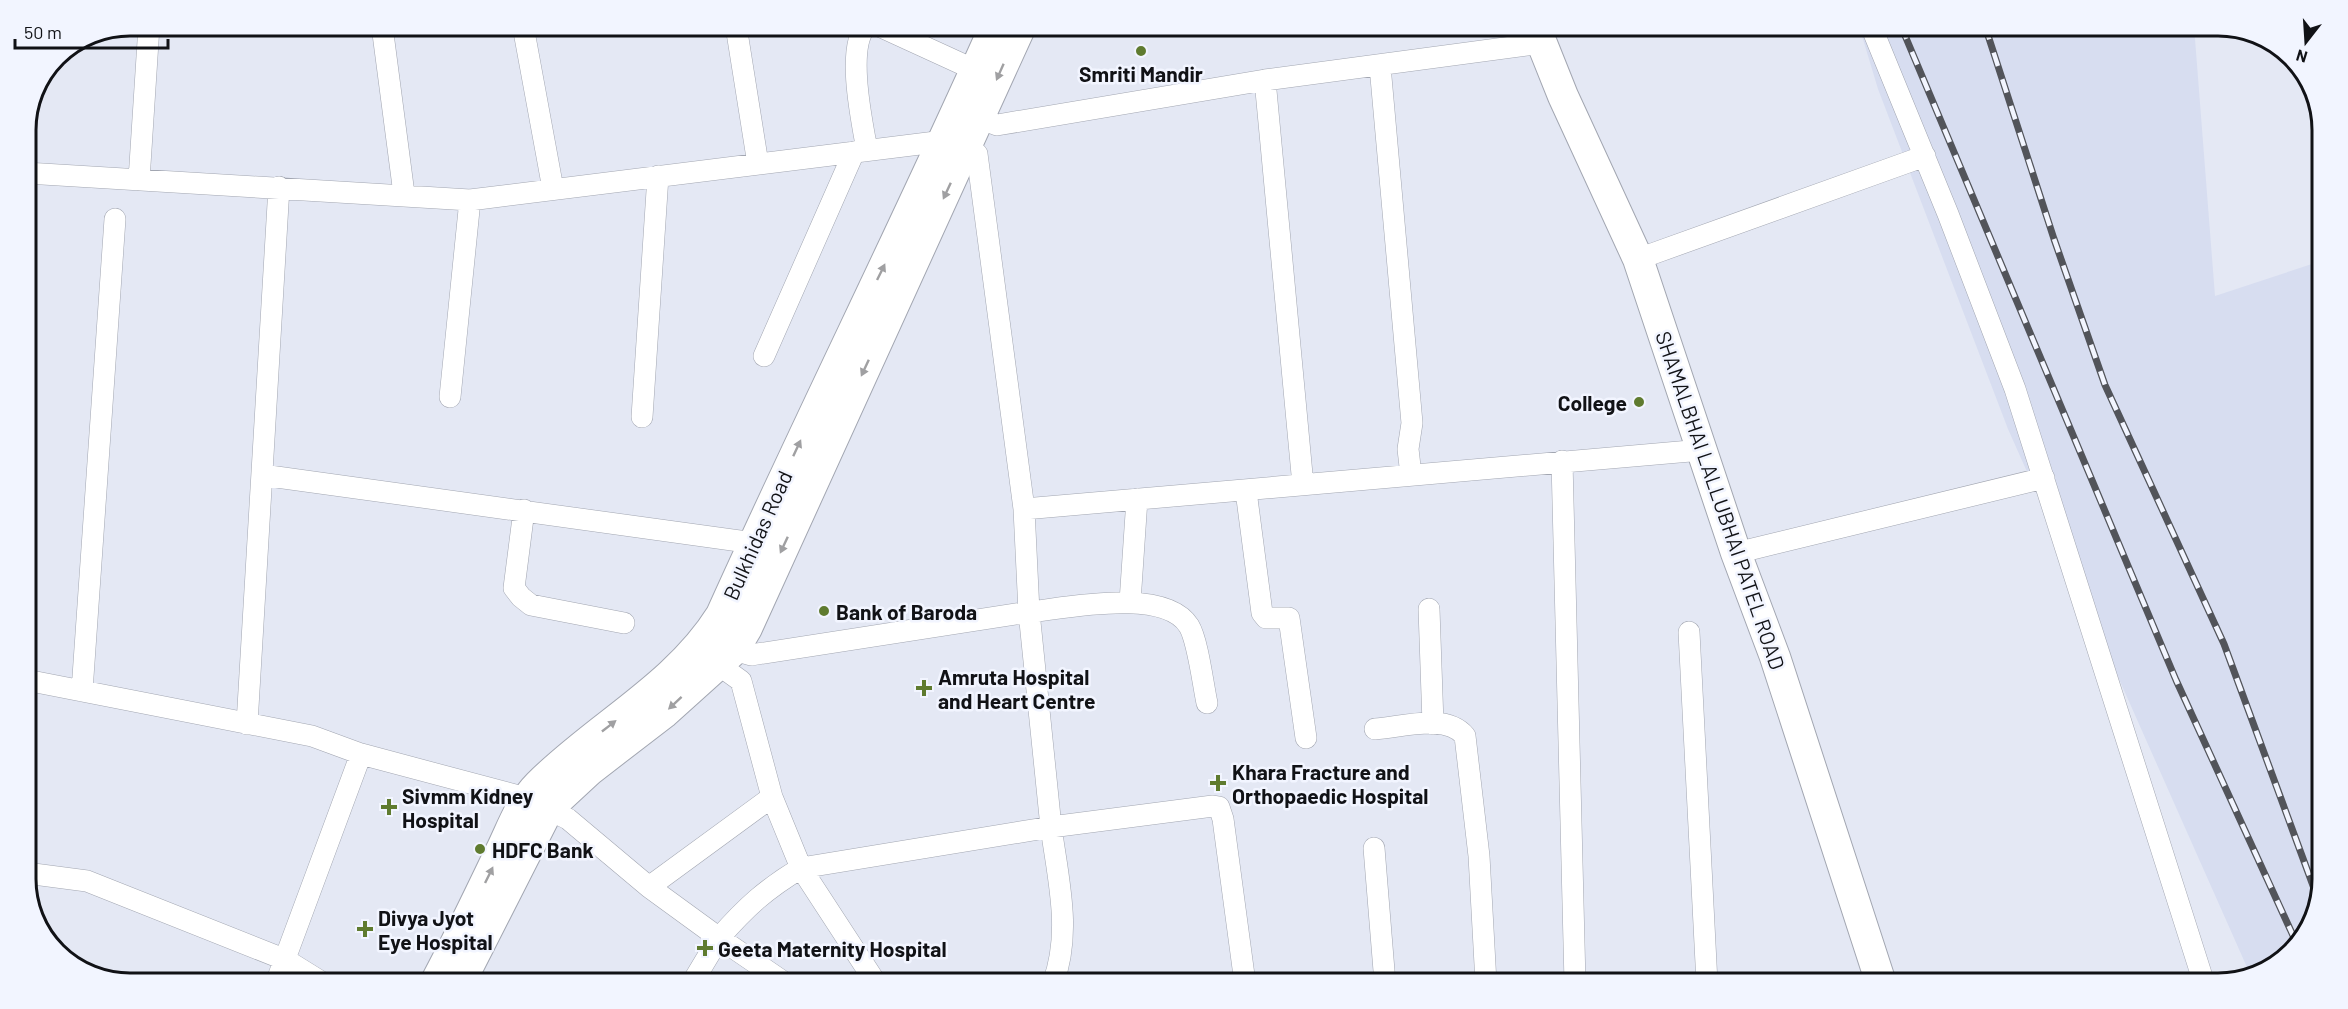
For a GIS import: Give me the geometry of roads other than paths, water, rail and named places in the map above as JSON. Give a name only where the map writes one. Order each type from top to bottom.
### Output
[{"type":"street","points":[[139,180],[148,36]]},
{"type":"street","points":[[383,36],[404,194]]},
{"type":"street","points":[[525,36],[553,189]]},
{"type":"street","points":[[738,36],[758,164]]},
{"type":"street","points":[[764,356],[860,151],[858,49],[861,36]]},
{"type":"street","points":[[901,36],[975,70]]},
{"type":"street","name":"Bulkhidas Road","points":[[441,973],[538,803],[573,754],[650,693],[747,628],[968,114],[975,70],[990,36]]},
{"type":"street","points":[[1015,36],[968,114],[997,126],[1265,80],[1380,66],[1528,36]]},
{"type":"street","name":"SHAMALBHAI LALLUBHAI PATEL ROAD","points":[[1539,36],[1563,96],[1638,259],[1736,553],[1775,657],[1877,973]]},
{"type":"street","points":[[1875,36],[1925,156],[2015,389],[2201,973]]},
{"type":"street","points":[[1380,66],[1412,423],[1408,449],[1411,475]]},
{"type":"street","points":[[1265,80],[1303,485]]},
{"type":"street","points":[[36,174],[404,194],[470,200],[860,151],[955,145],[977,154],[1024,509],[1029,612],[1051,827],[1064,927],[1057,973]]},
{"type":"street","name":"Bulkhidas Road","points":[[714,648],[721,615],[754,543],[955,145]]},
{"type":"street","points":[[1638,259],[1925,156]]},
{"type":"street","points":[[642,417],[658,176]]},
{"type":"street","points":[[247,724],[279,187]]},
{"type":"street","points":[[450,397],[470,200]]},
{"type":"street","points":[[82,691],[115,219]]},
{"type":"street","points":[[1024,509],[1702,450]]},
{"type":"street","points":[[1562,462],[1575,973]]},
{"type":"street","points":[[262,475],[754,543]]},
{"type":"street","points":[[1736,553],[2044,478]]},
{"type":"street","points":[[1246,491],[1262,613],[1266,618],[1289,618],[1306,738]]},
{"type":"street","points":[[1130,602],[1137,499]]},
{"type":"street","points":[[524,510],[514,588],[521,597],[531,605],[624,623]]},
{"type":"street","points":[[714,648],[751,655],[1029,612],[1130,602],[1167,609],[1189,626],[1207,703]]},
{"type":"street","points":[[1429,609],[1433,724]]},
{"type":"street","points":[[1689,632],[1706,973]]},
{"type":"street","points":[[714,648],[741,681],[771,797],[801,868],[869,973]]},
{"type":"street","points":[[36,682],[312,736],[362,754],[538,803],[587,833],[649,887],[769,973]]},
{"type":"street","points":[[1376,729],[1444,723],[1458,727],[1466,736],[1479,856],[1485,973]]},
{"type":"street","points":[[281,973],[362,754]]},
{"type":"street","points":[[649,887],[771,797]]},
{"type":"street","name":"Bulkhidas Road","points":[[465,973],[538,803]]},
{"type":"street","points":[[698,973],[719,938],[748,905],[769,887],[801,868],[1051,827],[1218,807],[1225,831],[1244,973]]},
{"type":"street","points":[[1374,848],[1384,973]]},
{"type":"street","points":[[36,874],[87,881],[286,960],[306,973]]},
{"type":"railway","points":[[1905,36],[2176,680],[2293,936]]},
{"type":"railway","points":[[1988,36],[2054,239],[2105,385],[2224,644],[2312,882]]},
{"type":"place","name":"Smriti Mandir","points":[[1141,51]]},
{"type":"place","name":"College","points":[[1639,402]]},
{"type":"place","name":"Bank of Baroda","points":[[824,611]]},
{"type":"place","name":"Amruta Hospital and Heart Centre","points":[[924,688]]},
{"type":"place","name":"Khara Fracture and Orthopaedic Hospital","points":[[1218,783]]},
{"type":"place","name":"Sivmm Kidney Hospital","points":[[389,807]]},
{"type":"place","name":"HDFC Bank","points":[[480,849]]},
{"type":"place","name":"Divya Jyot Eye Hospital","points":[[365,929]]},
{"type":"place","name":"Geeta Maternity Hospital","points":[[705,948]]}]
